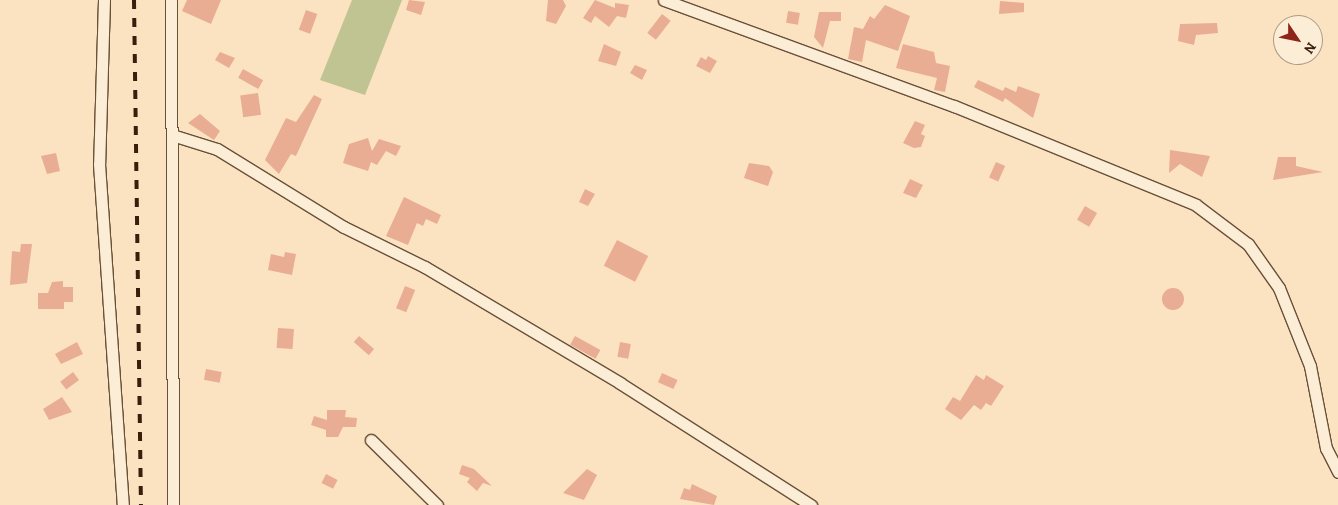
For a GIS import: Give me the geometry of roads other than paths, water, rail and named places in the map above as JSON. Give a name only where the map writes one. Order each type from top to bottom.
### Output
[{"type":"street","points":[[104,0],[99,164],[123,505]]},
{"type":"street","points":[[171,0],[173,505]]},
{"type":"street","points":[[664,0],[954,106],[1196,205],[1248,244],[1279,288],[1310,366],[1326,448],[1338,472]]},
{"type":"street","points":[[172,135],[217,149],[344,227],[425,267],[620,383],[811,505]]},
{"type":"street","points":[[371,440],[437,505]]},
{"type":"railway","points":[[134,0],[141,505]]}]
